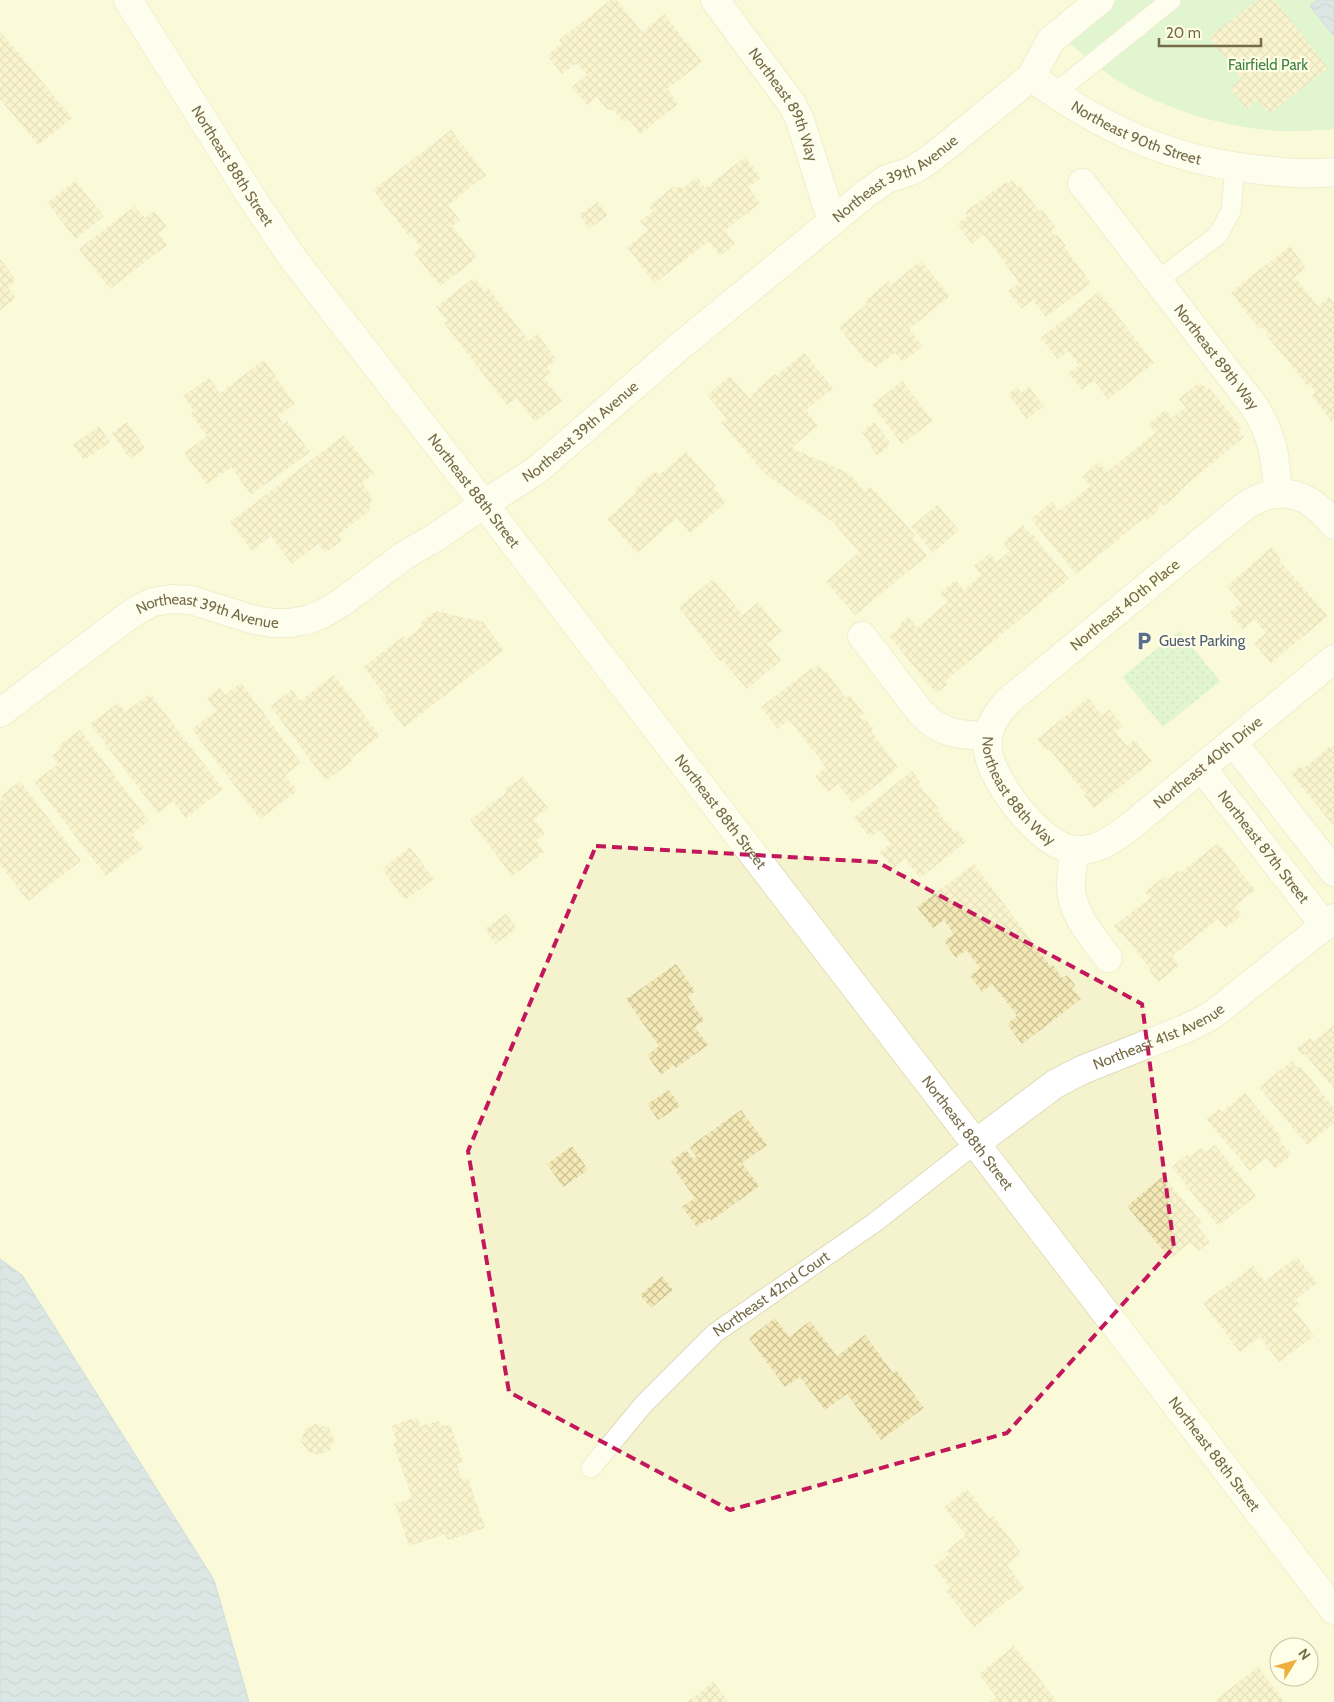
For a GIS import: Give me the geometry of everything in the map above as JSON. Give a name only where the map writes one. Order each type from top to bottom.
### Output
[{"type":"street","name":"Northeast 88th Street","points":[[128,0],[247,190],[290,254],[1334,1610]]},
{"type":"street","name":"Northeast 89th Way","points":[[715,0],[792,104],[800,120],[832,221]]},
{"type":"street","name":"Northeast 39th Avenue","points":[[0,713],[127,617],[153,602],[171,599],[191,600],[252,619],[272,623],[290,623],[307,620],[341,603],[404,555],[436,537],[537,470],[679,347],[832,221],[887,179],[914,170],[934,156],[1031,77],[1051,40],[1100,0]]},
{"type":"street","name":"Northeast 90th Street","points":[[1031,77],[1079,110],[1122,133],[1177,154],[1218,165],[1290,174],[1334,172]]},
{"type":"street","name":"Northeast 89th Way","points":[[1082,183],[1262,419],[1269,433],[1273,448],[1278,493]]},
{"type":"street","points":[[1278,493],[1297,495],[1311,502],[1320,508],[1334,525]]},
{"type":"street","name":"Northeast 40th Place","points":[[988,736],[992,722],[998,712],[1016,693],[1246,506],[1256,499],[1278,493]]},
{"type":"street","name":"Northeast 88th Way","points":[[862,636],[930,722],[942,730],[953,734],[988,736],[990,763],[997,776],[1032,824],[1052,842],[1075,850],[1071,889],[1074,904],[1081,920],[1108,958]]},
{"type":"street","name":"Northeast 40th Drive","points":[[1075,850],[1105,844],[1116,837],[1334,659]]},
{"type":"street","points":[[1233,742],[1334,872]]},
{"type":"street","name":"Northeast 87th Street","points":[[1202,768],[1329,922]]},
{"type":"street","name":"Northeast 41st Avenue","points":[[975,1144],[1055,1084],[1082,1070],[1185,1029],[1211,1016],[1329,922]]},
{"type":"lane","points":[[1054,94],[1171,0]]},
{"type":"lane","points":[[1158,281],[1218,235],[1231,211],[1243,168]]},
{"type":"lane","name":"Northeast 42nd Court","points":[[590,1468],[643,1405],[714,1333],[874,1223],[975,1144]]},
{"type":"highlighted area","points":[[596,846],[877,862],[1142,1004],[1174,1247],[1007,1433],[730,1510],[509,1392],[468,1151]]},
{"type":"shaded area","points":[[0,0],[1334,0],[1334,1702],[0,1702]]},
{"type":"green space","name":"Fairfield Park","points":[[1117,0],[1334,0],[1334,129],[1284,131],[1257,129],[1218,122],[1161,103],[1125,85],[1102,70],[1067,41]]},
{"type":"green space","points":[[1179,631],[1220,681],[1163,727],[1122,677]]},
{"type":"water","points":[[1317,0],[1334,0],[1334,36],[1310,6]]},
{"type":"water","points":[[0,1259],[22,1275],[214,1580],[249,1702],[0,1702]]},
{"type":"building","points":[[611,0],[617,0],[642,32],[664,14],[702,62],[667,89],[678,104],[640,134],[629,120],[624,123],[614,110],[606,109],[597,97],[587,105],[572,87],[587,75],[577,63],[562,74],[547,55],[562,43],[559,40]]},
{"type":"building","points":[[1258,0],[1275,0],[1328,68],[1269,114],[1258,100],[1246,109],[1230,88],[1241,79],[1209,37]]},
{"type":"building","points":[[1,32],[72,118],[38,145],[0,99]]},
{"type":"building","points":[[451,130],[486,175],[448,205],[460,220],[452,226],[477,258],[440,286],[414,253],[421,248],[410,233],[409,236],[373,190]]},
{"type":"building","points":[[745,157],[761,178],[748,187],[760,203],[725,230],[735,244],[720,256],[709,241],[655,283],[627,247],[648,231],[640,221],[653,212],[649,206],[673,187],[683,188],[697,177],[705,188]]},
{"type":"building","points":[[1012,180],[1018,188],[1020,186],[1040,212],[1042,210],[1056,228],[1051,232],[1055,236],[1057,234],[1066,246],[1064,247],[1091,283],[1046,317],[1033,300],[1021,309],[1008,291],[1019,283],[984,235],[972,244],[957,224],[968,216],[965,212],[1006,182],[1007,184]]},
{"type":"building","points":[[75,181],[104,216],[76,239],[47,203]]},
{"type":"building","points":[[598,202],[608,215],[589,229],[579,215]]},
{"type":"building","points":[[135,206],[145,218],[154,211],[167,227],[158,233],[167,245],[110,289],[79,249]]},
{"type":"building","points":[[1290,246],[1306,268],[1295,277],[1318,306],[1329,297],[1334,303],[1334,420],[1332,422],[1312,396],[1316,392],[1309,383],[1306,385],[1266,335],[1268,333],[1265,328],[1259,329],[1231,292]]},
{"type":"building","points":[[0,259],[16,280],[8,288],[16,298],[0,310]]},
{"type":"building","points":[[921,261],[950,296],[909,329],[923,346],[903,362],[895,353],[876,368],[870,361],[867,363],[839,327],[867,304],[865,301],[889,281],[892,284]]},
{"type":"building","points":[[474,278],[485,291],[488,288],[529,341],[537,334],[557,360],[547,367],[551,373],[544,378],[562,401],[535,422],[517,398],[507,405],[444,323],[447,320],[436,307]]},
{"type":"building","points":[[1099,292],[1154,363],[1108,399],[1094,381],[1082,390],[1068,373],[1079,365],[1068,351],[1058,359],[1041,338]]},
{"type":"building","points":[[804,353],[833,388],[806,410],[818,426],[792,447],[850,474],[864,491],[871,487],[915,535],[912,538],[927,556],[855,615],[826,582],[859,552],[833,522],[764,473],[721,422],[726,418],[707,395],[730,376],[750,399],[754,395],[752,394],[775,374],[776,376]]},
{"type":"building","points":[[264,360],[295,404],[278,416],[283,424],[287,421],[310,452],[251,495],[231,467],[207,484],[184,453],[207,436],[190,414],[194,411],[183,396],[209,378],[220,393]]},
{"type":"building","points":[[902,381],[933,421],[902,444],[872,405]]},
{"type":"building","points":[[1200,382],[1207,390],[1209,388],[1242,428],[1238,430],[1244,437],[1180,490],[1164,506],[1162,503],[1157,508],[1159,510],[1147,520],[1145,517],[1076,574],[1031,519],[1052,502],[1059,511],[1090,486],[1082,477],[1099,462],[1107,472],[1155,433],[1148,424],[1165,410],[1172,418],[1186,407],[1179,399]]},
{"type":"building","points":[[1017,387],[1021,393],[1029,387],[1044,406],[1027,419],[1008,394]]},
{"type":"building","points":[[127,422],[145,448],[130,459],[112,433]]},
{"type":"building","points":[[874,422],[891,444],[877,456],[862,432]]},
{"type":"building","points":[[99,426],[110,442],[84,460],[73,445]]},
{"type":"building","points":[[344,435],[374,474],[362,483],[372,496],[369,511],[338,535],[342,540],[325,553],[318,544],[292,564],[271,536],[252,551],[230,522]]},
{"type":"building","points":[[686,452],[716,486],[714,488],[726,502],[690,533],[677,518],[637,553],[607,519],[636,493],[634,490],[655,471],[659,475]]},
{"type":"building","points":[[937,505],[959,530],[933,553],[911,527]]},
{"type":"building","points":[[1023,525],[1069,579],[945,681],[948,684],[936,693],[889,636],[901,627],[899,625],[908,617],[917,628],[948,602],[940,593],[956,580],[964,590],[981,575],[974,566],[990,553],[997,562],[1010,551],[1003,542]]},
{"type":"building","points":[[1272,547],[1281,558],[1279,560],[1328,616],[1271,663],[1254,643],[1266,633],[1254,620],[1243,630],[1229,613],[1241,603],[1227,586]]},
{"type":"building","points":[[713,579],[743,615],[758,602],[782,632],[767,643],[781,660],[747,689],[722,660],[720,661],[679,607]]},
{"type":"building","points":[[436,611],[483,622],[504,650],[404,727],[382,698],[386,696],[363,667],[404,636],[406,639],[424,625],[421,622]]},
{"type":"building","points":[[819,665],[824,673],[826,671],[846,698],[849,695],[854,700],[864,714],[860,717],[862,720],[865,718],[874,729],[871,731],[898,767],[853,803],[838,784],[828,792],[815,776],[826,767],[789,720],[778,729],[761,707],[812,668],[814,670]]},
{"type":"building","points":[[334,675],[380,736],[350,759],[352,761],[326,781],[270,706],[292,690],[300,701]]},
{"type":"building","points":[[241,683],[301,763],[285,775],[297,791],[260,819],[192,729],[216,711],[207,698],[219,688],[225,695]]},
{"type":"building","points":[[150,694],[223,789],[186,818],[173,801],[158,813],[90,724],[118,703],[125,712]]},
{"type":"building","points":[[1088,698],[1102,715],[1109,709],[1123,726],[1116,732],[1127,746],[1134,740],[1152,761],[1094,808],[1084,796],[1086,794],[1049,749],[1047,751],[1037,739]]},
{"type":"building","points":[[80,730],[149,821],[132,834],[143,848],[106,876],[34,782],[58,764],[52,756],[61,749],[58,746]]},
{"type":"building","points":[[1334,746],[1334,826],[1291,774],[1300,766],[1303,769],[1329,747],[1330,749]]},
{"type":"building","points":[[912,771],[921,783],[919,785],[939,809],[937,810],[940,814],[955,833],[958,831],[966,842],[920,878],[905,859],[893,869],[880,852],[891,844],[880,830],[870,838],[854,817]]},
{"type":"building","points":[[523,777],[548,808],[534,819],[545,833],[536,840],[544,852],[512,876],[470,820],[507,792],[505,789]]},
{"type":"building","points":[[20,781],[81,861],[28,901],[0,864],[0,801],[3,799],[1,796]]},
{"type":"building","points":[[1218,843],[1255,890],[1235,906],[1242,915],[1226,928],[1218,919],[1172,956],[1179,966],[1158,982],[1122,933],[1120,934],[1114,926],[1150,898],[1145,892],[1165,876],[1168,879],[1178,871],[1180,873]]},
{"type":"building","points":[[410,847],[434,879],[405,900],[382,869]]},
{"type":"building","points":[[974,864],[1051,967],[1053,965],[1062,978],[1067,975],[1075,985],[1072,988],[1081,999],[1022,1044],[1007,1024],[1017,1016],[1010,1006],[992,984],[982,992],[970,976],[980,968],[966,950],[956,958],[944,941],[954,934],[944,920],[933,928],[917,907]]},
{"type":"building","points":[[506,914],[517,929],[495,944],[485,929]]},
{"type":"building","points":[[676,964],[695,991],[688,997],[704,1020],[695,1027],[708,1045],[676,1068],[674,1065],[661,1075],[647,1055],[659,1046],[626,999]]},
{"type":"building","points":[[1334,1025],[1334,1089],[1305,1054],[1303,1055],[1297,1048],[1310,1038],[1313,1042]]},
{"type":"building","points":[[1292,1061],[1297,1068],[1300,1066],[1334,1108],[1334,1123],[1307,1145],[1259,1087]]},
{"type":"building","points":[[669,1090],[680,1106],[658,1120],[647,1104]]},
{"type":"building","points":[[1245,1093],[1282,1138],[1279,1140],[1292,1155],[1275,1169],[1266,1158],[1250,1171],[1206,1119],[1219,1109],[1222,1112]]},
{"type":"building","points":[[741,1110],[767,1145],[742,1163],[759,1186],[711,1221],[710,1218],[697,1227],[682,1207],[695,1198],[676,1172],[678,1171],[671,1161],[686,1150],[693,1159],[697,1157],[689,1147]]},
{"type":"building","points":[[1215,1145],[1256,1196],[1218,1226],[1172,1167],[1188,1154],[1190,1156],[1202,1148],[1206,1152]]},
{"type":"building","points":[[572,1146],[588,1170],[563,1187],[547,1164]]},
{"type":"building","points":[[1162,1177],[1164,1181],[1166,1179],[1202,1223],[1197,1226],[1210,1242],[1198,1251],[1190,1242],[1170,1259],[1127,1206]]},
{"type":"building","points":[[1297,1257],[1317,1283],[1295,1300],[1299,1304],[1293,1308],[1314,1336],[1279,1362],[1260,1337],[1240,1352],[1203,1303],[1253,1266],[1265,1281]]},
{"type":"building","points":[[662,1276],[673,1290],[651,1308],[640,1295]]},
{"type":"building","points":[[775,1318],[789,1337],[810,1321],[837,1356],[865,1335],[893,1373],[896,1370],[924,1408],[881,1440],[847,1394],[825,1410],[800,1377],[785,1387],[749,1338]]},
{"type":"building","points":[[417,1417],[421,1426],[438,1421],[445,1426],[450,1424],[463,1462],[457,1464],[462,1480],[468,1478],[485,1528],[448,1540],[445,1534],[409,1546],[395,1504],[412,1498],[393,1443],[397,1442],[392,1426]]},
{"type":"building","points":[[316,1424],[329,1428],[334,1439],[330,1450],[318,1455],[307,1451],[301,1441],[305,1429]]},
{"type":"building","points":[[967,1489],[990,1519],[993,1516],[1021,1553],[1007,1565],[1024,1588],[974,1627],[946,1591],[951,1588],[934,1566],[949,1554],[947,1551],[966,1535],[944,1507]]},
{"type":"building","points":[[1014,1646],[1057,1702],[990,1702],[996,1697],[979,1674]]},
{"type":"building","points":[[1258,1667],[1269,1682],[1269,1687],[1273,1687],[1284,1702],[1213,1702]]},
{"type":"building","points":[[713,1682],[729,1702],[687,1702]]},
{"type":"place","name":"Guest Parking","points":[[1144,641]]}]
